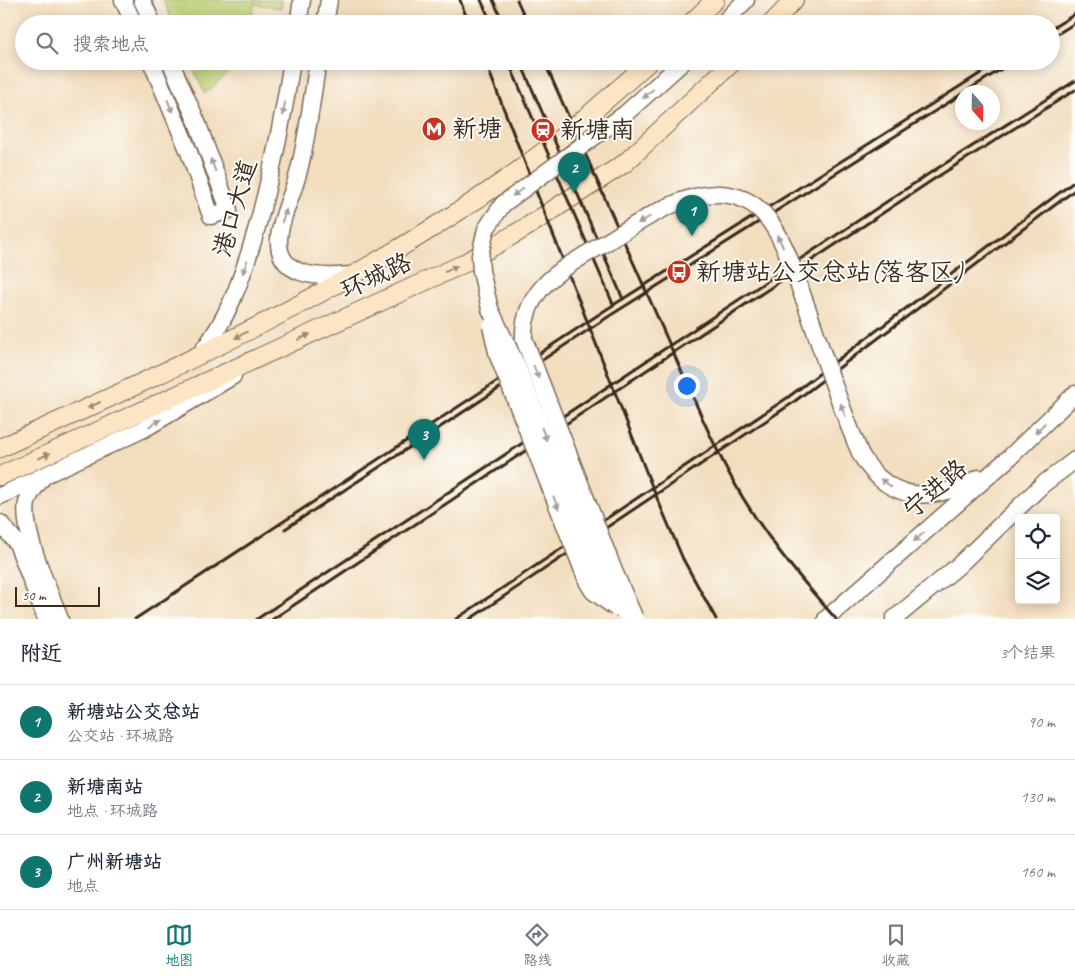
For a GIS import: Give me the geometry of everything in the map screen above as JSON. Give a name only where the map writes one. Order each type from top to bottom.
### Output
[{"type":"main road","points":[[699,15],[714,0]]},
{"type":"main road","points":[[780,15],[794,0]]},
{"type":"main road","name":"环城路","points":[[0,448],[198,357],[352,275],[412,240],[509,177],[564,135],[640,70]]},
{"type":"main road","name":"环城路","points":[[0,476],[462,264],[525,228],[625,163],[724,70]]},
{"type":"street","points":[[123,0],[130,15]]},
{"type":"street","points":[[142,0],[149,15]]},
{"type":"street","points":[[300,15],[302,0]]},
{"type":"street","points":[[326,15],[329,0]]},
{"type":"street","points":[[731,15],[746,0]]},
{"type":"street","points":[[155,70],[189,152],[211,216],[229,210],[196,122],[174,70]]},
{"type":"street","name":"港口大道","points":[[198,357],[220,328],[245,266],[274,167],[290,70]]},
{"type":"street","name":"港口大道","points":[[316,70],[299,170],[279,234],[280,246],[285,260],[301,273],[322,278],[352,275]]},
{"type":"street","points":[[630,619],[593,592],[588,583],[498,356],[481,271],[480,255],[486,229],[494,216],[512,196],[556,166],[625,114],[674,70]]},
{"type":"street","points":[[274,167],[284,175],[299,170]]},
{"type":"street","points":[[635,619],[528,350],[524,327],[531,302],[553,275],[661,211],[686,200],[722,194],[745,199],[764,215],[784,249],[861,455],[870,470],[882,482],[895,490],[921,495],[953,490],[978,478],[1010,457]]},
{"type":"street","points":[[490,309],[517,366],[601,577],[630,619]]},
{"type":"street","points":[[517,366],[517,340],[527,315]]},
{"type":"street","points":[[0,496],[144,429],[276,350]]},
{"type":"street","name":"宁进路","points":[[826,619],[1010,457],[1075,394]]},
{"type":"street","points":[[894,619],[958,566],[1042,485],[1075,460]]},
{"type":"street","points":[[44,475],[30,493],[26,513],[35,551],[60,619]]},
{"type":"street","points":[[0,523],[18,543],[46,619]]},
{"type":"green space","points":[[163,0],[282,0],[281,8],[254,4],[252,15],[170,15]]},
{"type":"green space","points":[[194,70],[231,70],[205,94]]},
{"type":"railway","points":[[460,0],[466,15]]},
{"type":"railway","points":[[481,0],[488,15]]},
{"type":"railway","points":[[493,0],[500,15]]},
{"type":"railway","points":[[517,0],[524,15]]},
{"type":"railway","points":[[1060,23],[1075,14]]},
{"type":"railway","points":[[1060,32],[1075,23]]},
{"type":"railway","points":[[489,70],[651,484],[683,559],[716,619]]},
{"type":"railway","points":[[512,70],[613,304]]},
{"type":"railway","points":[[524,70],[623,299]]},
{"type":"railway","points":[[548,70],[727,470],[766,533],[807,586],[836,619]]},
{"type":"railway","points":[[135,619],[607,309],[986,70]]},
{"type":"railway","points":[[976,85],[1000,70]]},
{"type":"railway","points":[[257,619],[930,173],[1075,81]]},
{"type":"railway","points":[[273,619],[934,179],[1075,90]]},
{"type":"railway","points":[[285,529],[611,315],[955,98]]},
{"type":"railway","points":[[456,619],[787,398],[1075,181]]},
{"type":"railway","points":[[470,619],[791,404],[1075,190]]},
{"type":"place","name":"新塘","points":[[434,129]]},
{"type":"place","name":"新塘南","points":[[543,130]]},
{"type":"place","name":"新塘南站","points":[[574,193]]},
{"type":"place","name":"新塘站公交总站","points":[[692,236]]},
{"type":"place","name":"新塘站公交总站(落客区)","points":[[679,272]]},
{"type":"place","name":"广州新塘站","points":[[424,460]]}]
